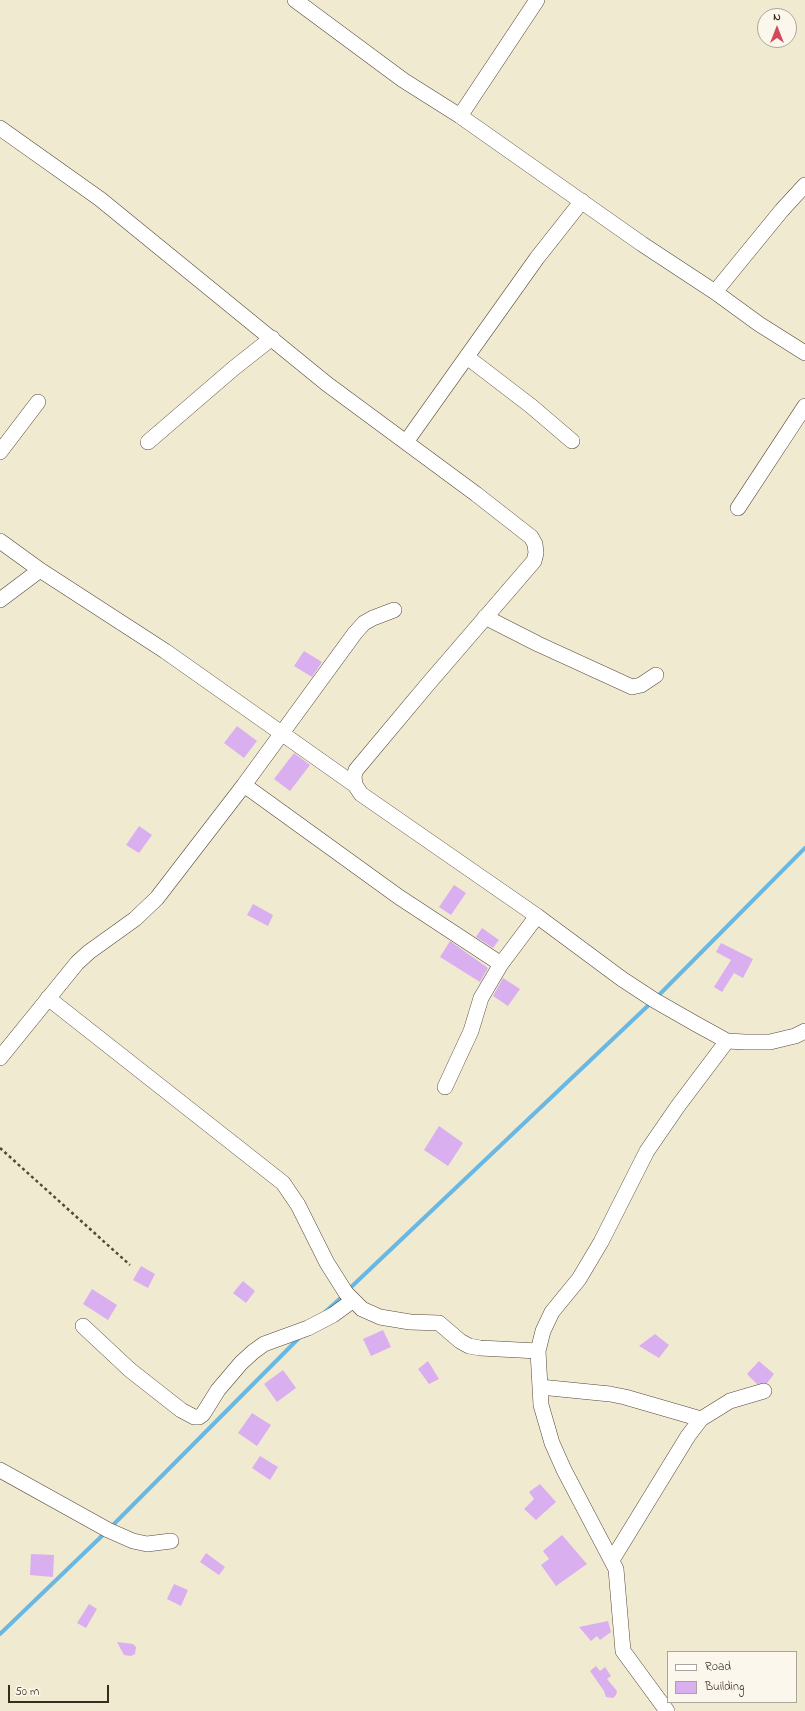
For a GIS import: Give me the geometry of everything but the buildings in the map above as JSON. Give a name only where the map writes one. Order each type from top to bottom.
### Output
[{"type":"street","points":[[296,0],[403,80],[460,116],[642,244],[715,292],[759,324],[805,353]]},
{"type":"street","points":[[460,116],[537,0]]},
{"type":"street","points":[[0,128],[100,199],[327,384],[521,528],[531,537],[535,544],[536,553],[534,561],[356,770],[354,776],[355,784],[361,794],[537,916],[622,979],[654,1000],[728,1041],[770,1042],[794,1036],[805,1031]]},
{"type":"street","points":[[715,292],[782,210],[805,186]]},
{"type":"street","points":[[406,442],[537,258],[582,201]]},
{"type":"street","points":[[148,442],[234,368],[272,338]]},
{"type":"street","points":[[467,357],[531,406],[572,441]]},
{"type":"street","points":[[0,452],[38,402]]},
{"type":"street","points":[[738,508],[805,406]]},
{"type":"street","points":[[0,541],[40,570],[165,651],[355,784]]},
{"type":"street","points":[[0,600],[40,570]]},
{"type":"street","points":[[3,1048],[89,952],[135,919],[157,898],[244,785],[355,633],[373,618],[394,610]]},
{"type":"street","points":[[485,618],[632,687],[641,686],[656,675]]},
{"type":"street","points":[[244,785],[399,897],[501,964]]},
{"type":"street","points":[[445,1087],[471,1031],[481,998],[501,964],[537,916]]},
{"type":"street","points":[[48,998],[283,1183],[298,1205],[327,1263],[352,1301],[366,1312],[380,1317],[410,1322],[439,1323],[460,1341],[469,1346],[538,1351]]},
{"type":"street","points":[[667,1711],[623,1651],[616,1569],[564,1470],[552,1442],[541,1405],[538,1351],[552,1312],[579,1279],[601,1242],[647,1151],[678,1106],[728,1041]]},
{"type":"street","points":[[83,1326],[130,1370],[181,1410],[194,1417],[199,1417],[203,1414],[218,1390],[241,1363],[253,1352],[264,1344],[308,1328],[332,1315],[352,1301]]},
{"type":"street","points":[[540,1386],[617,1395],[701,1419]]},
{"type":"street","points":[[612,1560],[688,1436],[701,1419],[730,1401],[764,1391]]},
{"type":"street","points":[[0,1470],[108,1530],[133,1541],[147,1544],[171,1541]]},
{"type":"path","points":[[0,1148],[22,1166],[130,1265]]},
{"type":"waterway","points":[[348,1290],[654,1000],[805,848]]},
{"type":"waterway","points":[[325,1312],[344,1295]]},
{"type":"waterway","points":[[111,1527],[299,1338]]},
{"type":"waterway","points":[[0,1634],[106,1532]]}]
